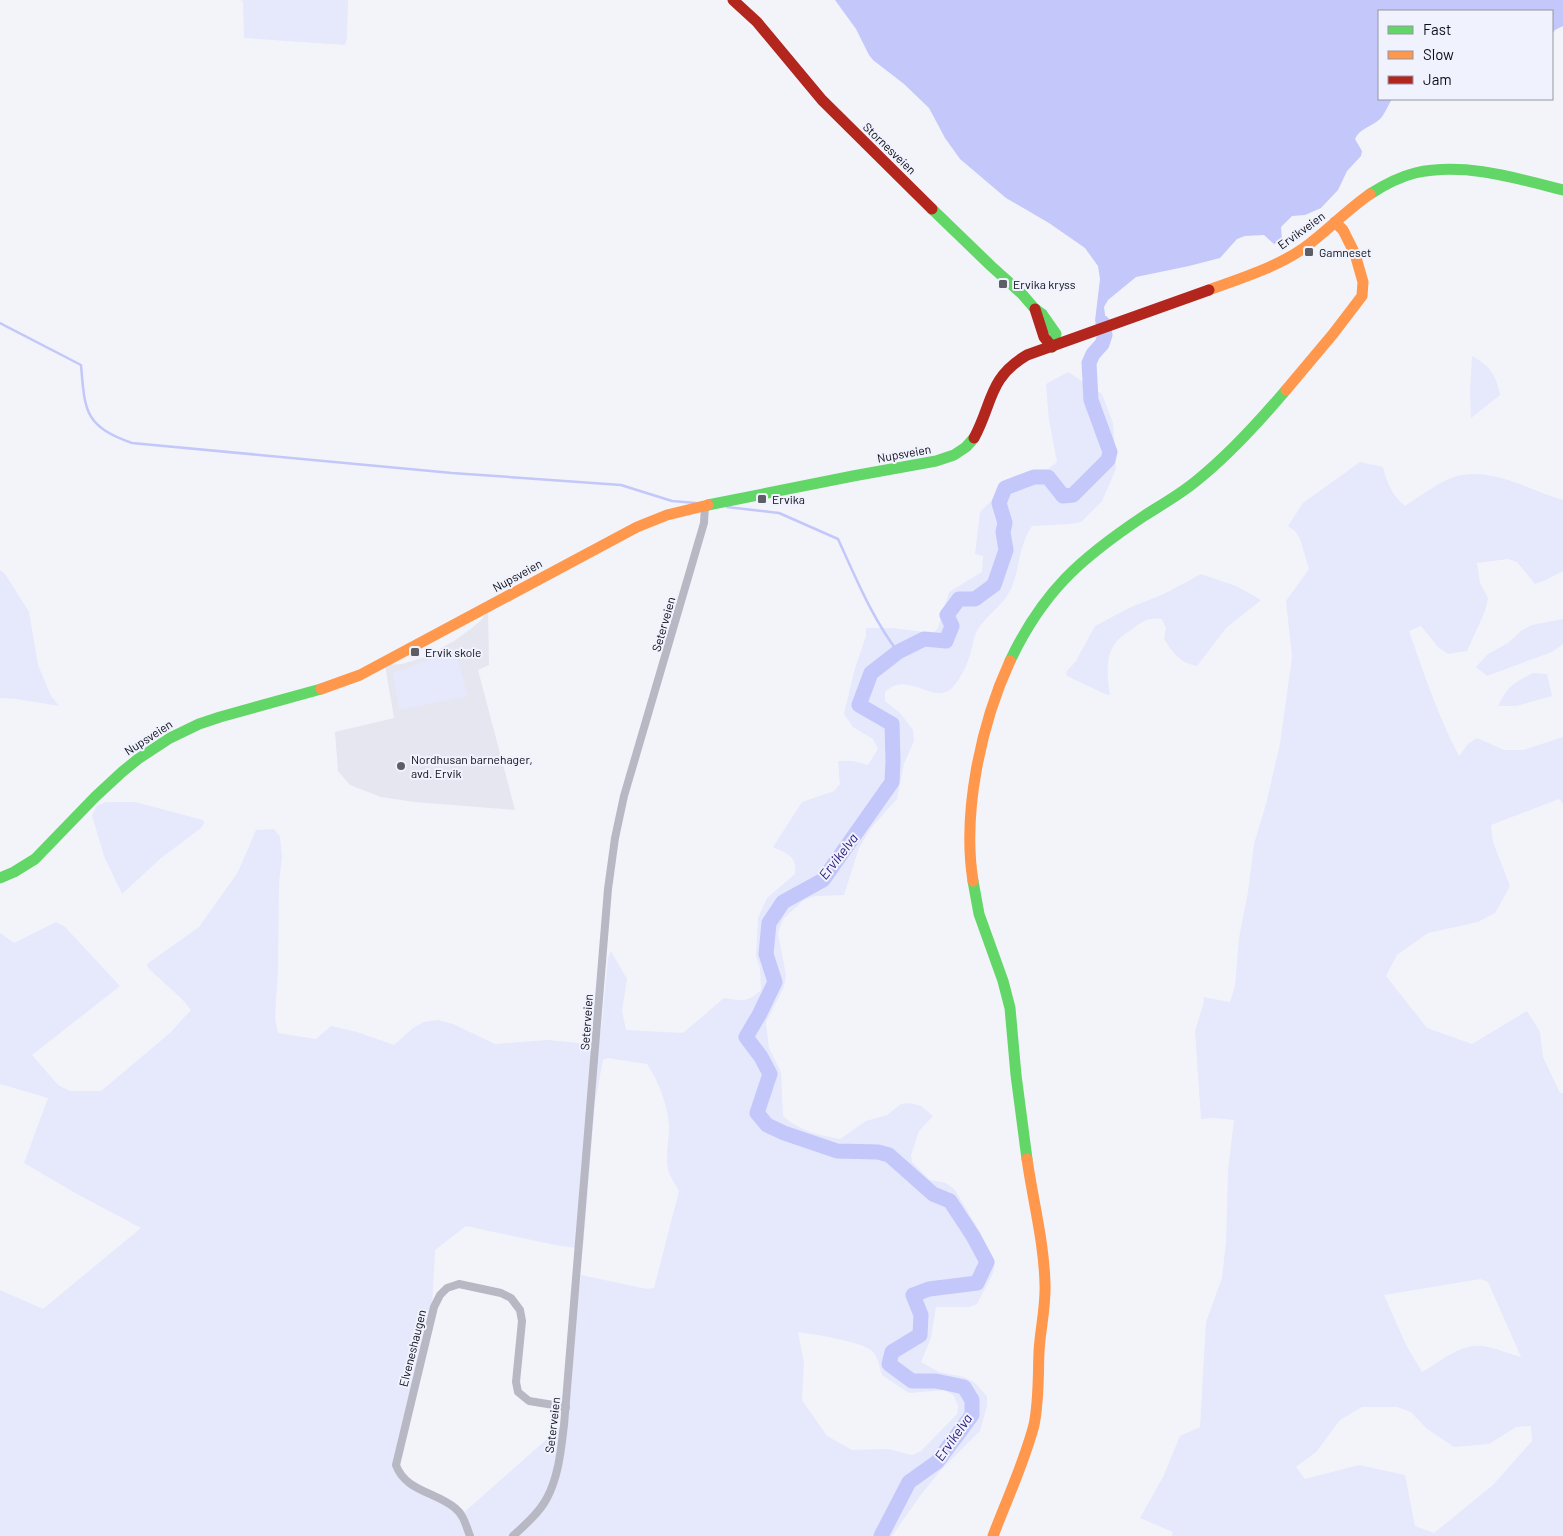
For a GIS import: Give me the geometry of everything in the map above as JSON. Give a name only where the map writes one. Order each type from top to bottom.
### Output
[{"type":"main road","name":"Stornesveien","points":[[733,0],[757,22],[822,100],[847,126],[1022,294],[1035,309],[1044,337],[1052,347]]},
{"type":"main road","name":"Ervikveien","points":[[1052,347],[1271,266],[1304,247],[1358,202],[1383,185],[1404,176],[1429,170],[1450,169],[1488,172],[1563,190]]},
{"type":"main road","points":[[993,1536],[1024,1456],[1035,1419],[1038,1402],[1040,1336],[1045,1285],[1041,1242],[1026,1153],[1014,1060],[1011,1012],[1005,988],[983,928],[970,874],[970,828],[982,736],[1017,645],[1040,607],[1055,587],[1082,561],[1141,518],[1186,490],[1215,466],[1262,418],[1303,372],[1340,328],[1362,296],[1364,293],[1362,276],[1354,253],[1344,230],[1335,222]]},
{"type":"main road","name":"Nupsveien","points":[[0,878],[14,872],[34,859],[122,772],[170,738],[199,724],[220,717],[288,699],[348,680],[637,528],[667,516],[705,506],[853,476],[929,463],[954,456],[965,448],[977,434],[997,383],[1004,372],[1027,355],[1052,347]]},
{"type":"street","name":"Seterveien","points":[[513,1536],[539,1510],[547,1498],[559,1459],[566,1407],[607,896],[612,858],[624,796],[704,523],[705,506]]},
{"type":"street","name":"Elveneshaugen","points":[[470,1536],[463,1518],[455,1508],[410,1484],[399,1472],[396,1465],[434,1307],[440,1295],[447,1288],[458,1284],[501,1293],[515,1302],[520,1310],[522,1321],[516,1382],[518,1392],[529,1401],[566,1407]]},
{"type":"shaded area","points":[[241,0],[348,0],[347,38],[345,45],[244,38],[243,2]]},
{"type":"shaded area","points":[[1472,356],[1488,367],[1494,377],[1500,395],[1471,418],[1470,390]]},
{"type":"shaded area","points":[[1068,372],[1102,394],[1113,423],[1116,469],[1102,501],[1081,522],[1032,526],[1024,542],[1010,591],[978,629],[966,666],[952,688],[945,692],[937,693],[902,684],[894,686],[885,692],[885,701],[900,713],[913,730],[914,741],[904,764],[897,799],[871,828],[859,848],[844,895],[815,896],[804,900],[783,919],[778,933],[786,975],[784,987],[766,1022],[769,1048],[781,1072],[783,1116],[803,1129],[840,1139],[866,1121],[887,1115],[901,1104],[910,1103],[921,1106],[933,1116],[919,1131],[911,1155],[912,1162],[930,1180],[946,1183],[955,1190],[995,1262],[993,1273],[977,1304],[969,1307],[936,1307],[931,1338],[921,1362],[939,1372],[964,1377],[974,1382],[987,1396],[987,1406],[980,1431],[941,1470],[892,1536],[0,1536],[0,1290],[43,1309],[141,1228],[24,1163],[48,1098],[0,1084],[0,933],[14,943],[56,922],[65,927],[120,986],[32,1055],[58,1085],[70,1091],[101,1091],[170,1033],[191,1010],[182,999],[148,968],[147,964],[199,927],[238,872],[256,830],[274,829],[280,837],[282,857],[279,883],[278,969],[275,1018],[278,1033],[316,1039],[331,1026],[357,1032],[394,1045],[413,1028],[424,1022],[438,1020],[453,1024],[495,1044],[548,1040],[597,1045],[601,1030],[608,958],[611,951],[627,979],[622,1011],[626,1030],[683,1033],[724,998],[744,1000],[752,997],[761,990],[760,968],[756,956],[758,918],[767,898],[795,874],[793,859],[773,847],[802,802],[834,791],[840,784],[838,761],[853,761],[868,765],[878,749],[873,739],[853,727],[844,714],[855,668],[866,636],[866,628],[892,628],[933,633],[938,628],[949,592],[982,572],[983,556],[975,554],[980,512],[998,494],[1035,479],[1057,462],[1049,420],[1046,384]],"holes":[[[608,1058],[647,1064],[659,1086],[667,1111],[669,1127],[667,1165],[679,1191],[654,1288],[647,1289],[581,1275],[564,1424],[461,1515],[409,1485],[395,1464],[432,1308],[435,1250],[466,1226],[583,1249],[595,1102],[603,1060]],[[798,1332],[839,1339],[869,1349],[874,1353],[882,1375],[909,1393],[945,1390],[954,1396],[958,1406],[957,1414],[921,1451],[912,1455],[888,1449],[852,1450],[827,1436],[802,1400],[804,1363]]]},
{"type":"shaded area","points":[[1360,462],[1383,467],[1391,488],[1405,506],[1447,480],[1462,475],[1475,474],[1501,478],[1563,500],[1563,571],[1535,584],[1517,562],[1508,559],[1477,563],[1480,583],[1488,598],[1485,611],[1467,651],[1448,654],[1438,647],[1421,626],[1409,631],[1438,710],[1459,756],[1468,744],[1477,738],[1504,750],[1523,750],[1563,737],[1563,804],[1559,799],[1491,825],[1493,842],[1510,886],[1495,913],[1478,922],[1428,933],[1397,955],[1386,976],[1427,1028],[1472,1044],[1527,1011],[1540,1032],[1543,1057],[1560,1093],[1563,1093],[1563,1536],[1172,1536],[1173,1532],[1140,1518],[1163,1477],[1180,1436],[1200,1427],[1206,1322],[1222,1278],[1226,1242],[1228,1170],[1234,1120],[1201,1119],[1195,1031],[1204,1002],[1203,997],[1230,1002],[1235,986],[1239,938],[1248,892],[1254,844],[1266,804],[1280,744],[1292,657],[1286,601],[1309,569],[1300,539],[1295,531],[1288,526],[1303,503]],"holes":[[[1480,1279],[1488,1282],[1521,1357],[1483,1346],[1466,1347],[1422,1372],[1406,1345],[1384,1295]],[[1362,1407],[1397,1407],[1411,1412],[1426,1428],[1454,1447],[1489,1444],[1516,1427],[1531,1426],[1532,1441],[1493,1485],[1434,1533],[1415,1526],[1405,1475],[1359,1465],[1305,1479],[1296,1467],[1316,1452],[1340,1420]]]},
{"type":"shaded area","points":[[0,570],[5,574],[29,612],[38,665],[51,696],[59,706],[0,698]]},
{"type":"shaded area","points":[[1201,574],[1236,586],[1261,600],[1226,628],[1197,666],[1181,660],[1174,653],[1164,639],[1166,628],[1162,619],[1154,618],[1137,625],[1120,638],[1112,648],[1108,661],[1110,695],[1067,676],[1066,672],[1076,661],[1095,626],[1131,607],[1164,594]]},
{"type":"shaded area","points":[[488,611],[489,665],[478,670],[515,810],[414,802],[381,797],[350,785],[338,771],[335,732],[394,718],[385,665],[402,664],[425,657],[454,641],[472,628]]},
{"type":"shaded area","points":[[1563,619],[1563,644],[1552,652],[1487,676],[1476,667],[1488,654],[1508,643],[1522,630],[1532,625]]},
{"type":"shaded area","points":[[455,651],[468,696],[399,710],[393,673]]},
{"type":"shaded area","points":[[1533,673],[1547,674],[1552,696],[1516,706],[1498,706],[1512,685]]},
{"type":"shaded area","points":[[106,802],[135,802],[203,820],[204,823],[201,828],[161,858],[122,894],[104,856],[92,815],[97,806]]},
{"type":"water","points":[[835,0],[1563,0],[1563,26],[1553,33],[1553,10],[1378,10],[1378,100],[1391,100],[1380,119],[1357,135],[1355,139],[1362,151],[1361,156],[1347,171],[1338,190],[1321,208],[1305,215],[1292,216],[1281,227],[1282,240],[1274,244],[1264,235],[1245,236],[1237,239],[1220,258],[1136,277],[1108,300],[1104,307],[1106,322],[1099,325],[1095,321],[1100,279],[1098,266],[1085,248],[1049,223],[1006,198],[960,159],[945,138],[929,108],[904,84],[873,60],[856,29]]},
{"type":"waterway","points":[[0,323],[81,365],[84,394],[90,415],[104,430],[132,443],[452,473],[621,485],[672,501],[696,503]]},
{"type":"waterway","name":"Ervikelva","points":[[881,1536],[909,1482],[937,1462],[972,1415],[972,1400],[964,1387],[936,1381],[912,1381],[889,1364],[892,1352],[920,1335],[921,1315],[913,1295],[929,1289],[977,1283],[987,1262],[973,1236],[950,1201],[933,1194],[889,1155],[878,1152],[837,1151],[784,1133],[767,1125],[757,1113],[770,1074],[761,1057],[746,1037],[775,982],[766,954],[769,923],[783,902],[823,880],[892,782],[892,724],[859,705],[871,673],[898,652],[924,639],[946,641],[952,626],[947,615],[959,599],[975,599],[994,585],[1006,550],[1003,532],[1005,523],[999,503],[1005,488],[1034,477],[1048,477],[1063,496],[1073,495],[1108,460],[1110,452],[1091,400],[1089,363],[1093,354],[1102,344],[1105,335],[1103,323]]},
{"type":"waterway","points":[[727,507],[779,513],[838,539],[872,612],[898,652]]},
{"type":"traffic: fast","points":[[1370,194],[1381,187],[1415,173],[1452,169],[1490,173],[1563,190]]},
{"type":"traffic: fast","points":[[932,209],[1042,314],[1056,334],[1052,347]]},
{"type":"traffic: fast","points":[[1010,661],[1036,615],[1050,595],[1066,578],[1122,531],[1183,491],[1208,472],[1243,438],[1286,390]]},
{"type":"traffic: fast","points":[[708,505],[936,461],[954,455],[966,447],[974,438]]},
{"type":"traffic: fast","points":[[0,878],[35,859],[122,772],[170,738],[199,724],[220,717],[321,689]]},
{"type":"traffic: fast","points":[[973,881],[979,914],[1003,981],[1010,1008],[1016,1075],[1027,1159]]},
{"type":"traffic: slow","points":[[1209,290],[1258,272],[1293,255],[1370,194]]},
{"type":"traffic: slow","points":[[1286,390],[1362,296],[1363,282],[1355,254],[1343,230],[1335,222]]},
{"type":"traffic: slow","points":[[321,689],[360,675],[637,527],[667,515],[708,505]]},
{"type":"traffic: slow","points":[[973,881],[970,854],[970,826],[976,769],[990,712],[1010,661]]},
{"type":"traffic: slow","points":[[993,1536],[1025,1453],[1034,1425],[1037,1407],[1039,1352],[1045,1284],[1040,1237],[1027,1159]]},
{"type":"traffic: jam","points":[[733,0],[757,22],[822,100],[932,209]]},
{"type":"traffic: jam","points":[[974,438],[998,382],[1014,364],[1027,355],[1209,290]]},
{"type":"traffic: jam","points":[[1035,309],[1044,337],[1052,347]]},
{"type":"place","name":"Gamneset","points":[[1309,252]]},
{"type":"place","name":"Ervika kryss","points":[[1003,284]]},
{"type":"place","name":"Ervika","points":[[762,499]]},
{"type":"place","name":"Ervik skole","points":[[415,652]]},
{"type":"place","name":"Nordhusan barnehager, avd. Ervik","points":[[401,766]]}]
